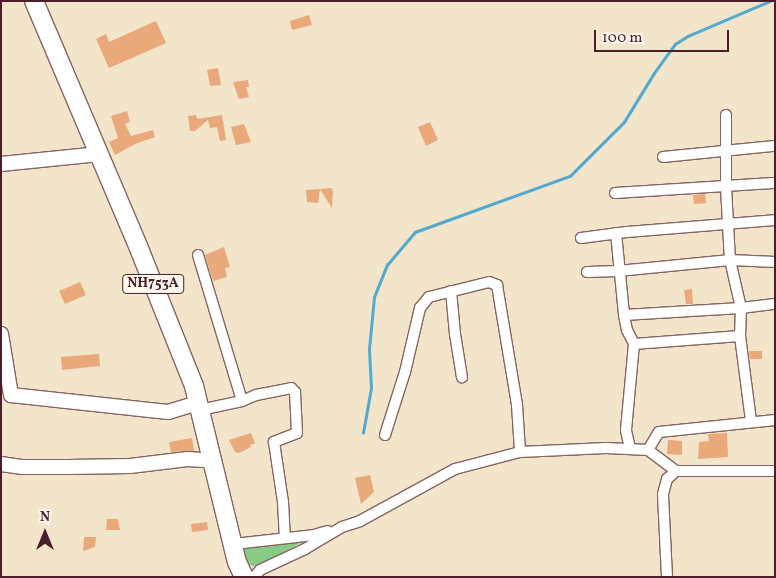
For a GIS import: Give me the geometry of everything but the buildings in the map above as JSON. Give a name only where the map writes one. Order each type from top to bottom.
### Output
[{"type":"highway","name":"NH753A","points":[[34,1],[176,342],[199,407],[238,562],[244,577]]},
{"type":"street","points":[[726,115],[728,151],[726,186],[730,260],[741,308],[740,336],[751,421]]},
{"type":"street","points":[[663,157],[774,146]]},
{"type":"street","points":[[1,164],[99,154]]},
{"type":"street","points":[[615,193],[773,183]]},
{"type":"street","points":[[581,238],[616,233],[775,220]]},
{"type":"street","points":[[616,233],[618,271],[624,315],[627,330],[634,344],[626,430],[630,448]]},
{"type":"street","points":[[198,255],[242,401]]},
{"type":"street","points":[[587,272],[618,271],[730,260],[775,262]]},
{"type":"street","points":[[385,435],[405,372],[420,308],[429,297],[489,282],[497,285],[517,404],[520,452]]},
{"type":"street","points":[[451,291],[462,378]]},
{"type":"street","points":[[624,315],[741,308],[775,304]]},
{"type":"street","points":[[1,334],[11,395],[168,412],[242,401],[256,395],[291,388],[295,392],[297,433],[274,442],[283,502],[285,538]]},
{"type":"street","points":[[634,344],[740,336]]},
{"type":"street","points":[[648,450],[659,432],[775,420]]},
{"type":"street","points":[[234,544],[314,535],[342,527],[360,520],[456,470],[520,452],[630,448],[648,450],[676,471],[775,470]]},
{"type":"street","points":[[1,464],[22,467],[68,467],[130,466],[188,459],[214,461]]},
{"type":"street","points":[[667,577],[663,494],[668,479],[676,471]]},
{"type":"street","points":[[254,577],[260,570],[305,549],[342,527]]},
{"type":"green space","points":[[308,539],[256,567],[248,564],[244,555],[243,549],[249,544]]},
{"type":"waterway","points":[[363,433],[371,388],[369,349],[374,297],[387,265],[415,232],[570,176],[624,122],[654,73],[675,44],[688,36],[770,1]]}]
